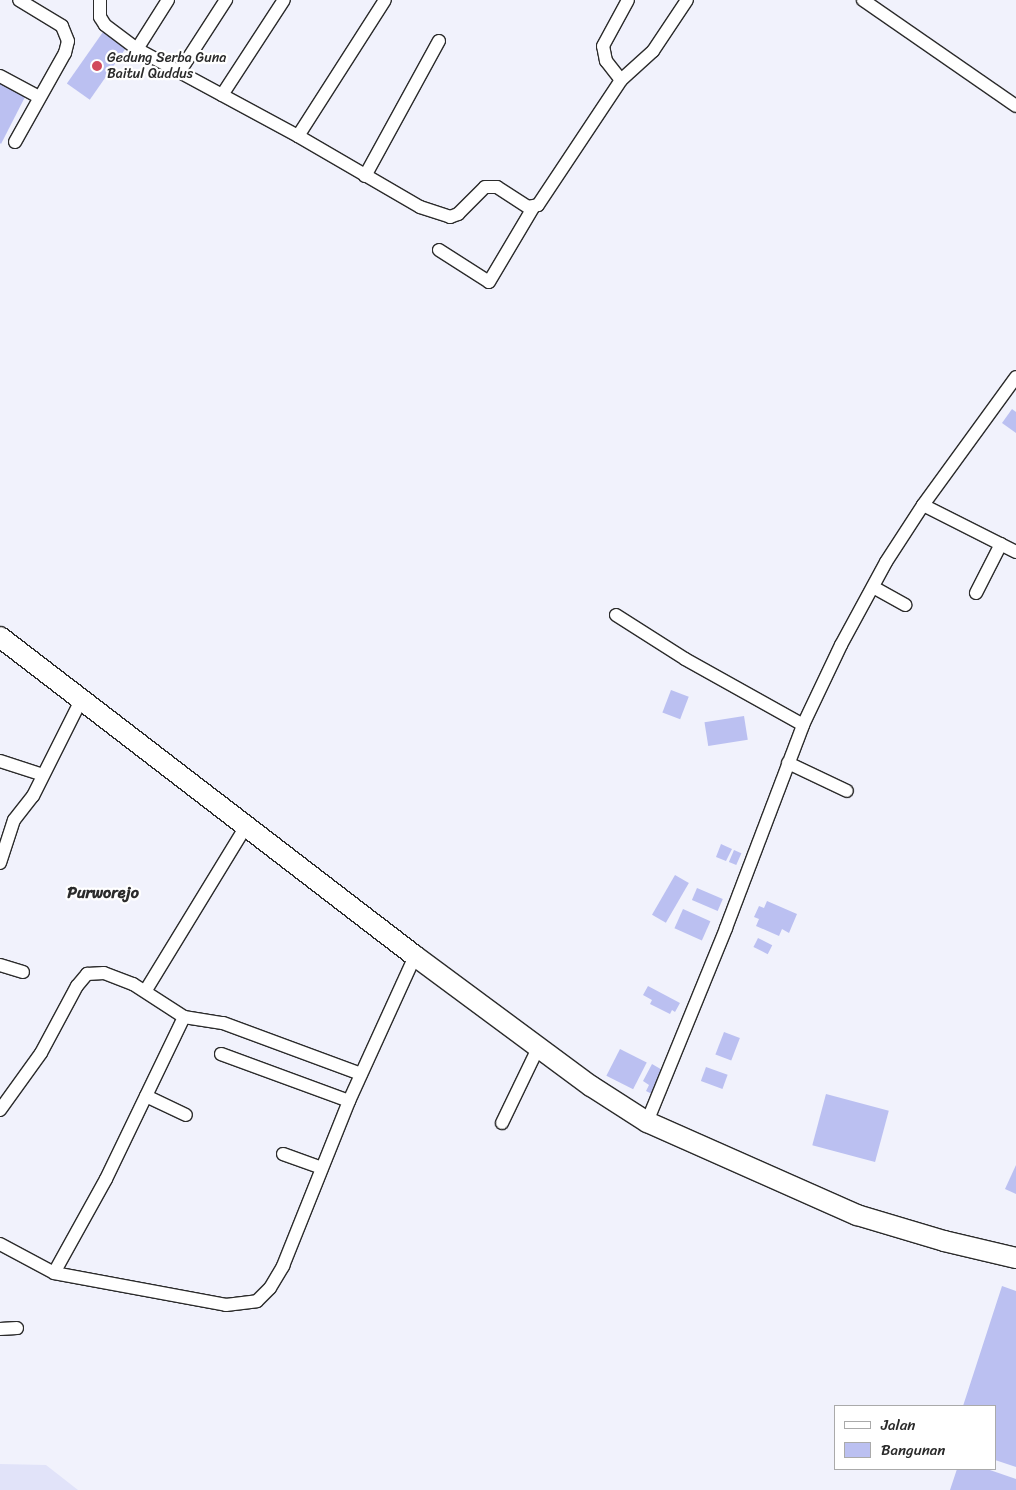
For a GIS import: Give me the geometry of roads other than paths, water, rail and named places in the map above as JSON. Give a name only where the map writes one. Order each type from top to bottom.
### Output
[{"type":"main road","points":[[0,637],[245,828],[415,956],[538,1046],[647,1122],[857,1214],[944,1242],[1016,1258]]},
{"type":"street","points":[[15,142],[38,97],[65,53],[67,34],[60,24],[19,0]]},
{"type":"street","points":[[100,0],[100,17],[105,25],[137,49],[298,136],[420,207],[446,217],[456,216],[485,187],[497,187],[532,208]]},
{"type":"street","points":[[137,49],[168,0]]},
{"type":"street","points":[[180,71],[226,0]]},
{"type":"street","points":[[222,94],[284,0]]},
{"type":"street","points":[[298,136],[385,0]]},
{"type":"street","points":[[621,80],[607,64],[603,46],[628,0]]},
{"type":"street","points":[[439,250],[489,282],[532,208],[545,197],[621,80],[653,51],[688,0]]},
{"type":"street","points":[[864,0],[1016,106]]},
{"type":"street","points":[[366,176],[439,41]]},
{"type":"street","points":[[0,76],[38,97]]},
{"type":"street","points":[[647,1122],[726,928],[803,725],[873,587],[923,505],[1013,385]]},
{"type":"street","points":[[923,505],[1016,552]]},
{"type":"street","points":[[976,592],[1001,544]]},
{"type":"street","points":[[873,587],[905,605]]},
{"type":"street","points":[[616,615],[685,659],[803,725]]},
{"type":"street","points":[[0,863],[14,820],[43,776],[81,700]]},
{"type":"street","points":[[0,761],[43,776]]},
{"type":"street","points":[[788,763],[847,791]]},
{"type":"street","points":[[146,990],[245,828]]},
{"type":"street","points":[[0,1244],[54,1273],[226,1305],[251,1304],[265,1294],[277,1278],[349,1101],[415,956]]},
{"type":"street","points":[[0,965],[23,972]]},
{"type":"street","points":[[0,1110],[41,1053],[83,977],[90,973],[104,973],[146,990],[184,1017],[223,1023],[361,1074]]},
{"type":"street","points":[[54,1273],[106,1179],[184,1017]]},
{"type":"street","points":[[502,1123],[538,1046]]},
{"type":"street","points":[[221,1054],[349,1101]]},
{"type":"street","points":[[146,1096],[186,1115]]},
{"type":"street","points":[[283,1154],[322,1168]]},
{"type":"street","points":[[0,1329],[17,1328]]},
{"type":"place","name":"Gedung Serba Guna Baitul Quddus","points":[[97,66]]},
{"type":"district","name":"Purworejo","points":[[103,893]]}]
